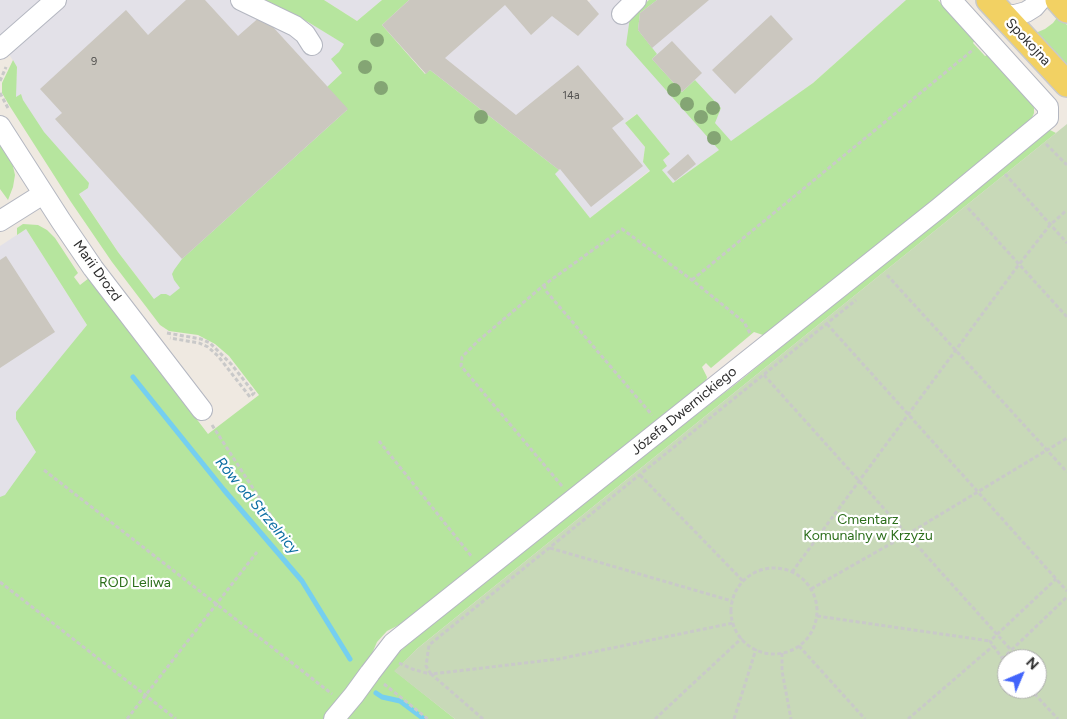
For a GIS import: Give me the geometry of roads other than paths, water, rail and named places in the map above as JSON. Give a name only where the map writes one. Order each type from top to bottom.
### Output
[{"type":"main road","points":[[1058,0],[1067,10]]},
{"type":"main road","name":"Spokojna","points":[[995,7],[1067,84]]},
{"type":"lane","points":[[0,49],[56,0]]},
{"type":"lane","points":[[241,0],[295,26],[305,34],[312,45]]},
{"type":"lane","points":[[622,14],[636,0]]},
{"type":"lane","name":"Józefa Dwernickiego","points":[[334,719],[393,644],[939,208],[1048,118],[1048,107],[951,0]]},
{"type":"lane","points":[[995,7],[1015,15],[1026,12],[1040,0]]},
{"type":"lane","name":"Marii Drozd","points":[[5,119],[43,194],[93,268],[202,410]]},
{"type":"lane","points":[[0,221],[43,194]]},
{"type":"waterway","name":"Rów od Strzelnicy","points":[[133,377],[224,490],[302,581],[350,659]]},
{"type":"waterway","name":"Rów od Strzelnicy","points":[[376,693],[382,697],[400,701],[424,719]]},
{"type":"park label","name":"Cmentarz Komunalny w Krzyżu","points":[[868,528]]},
{"type":"park label","name":"ROD Leliwa","points":[[135,583]]}]
